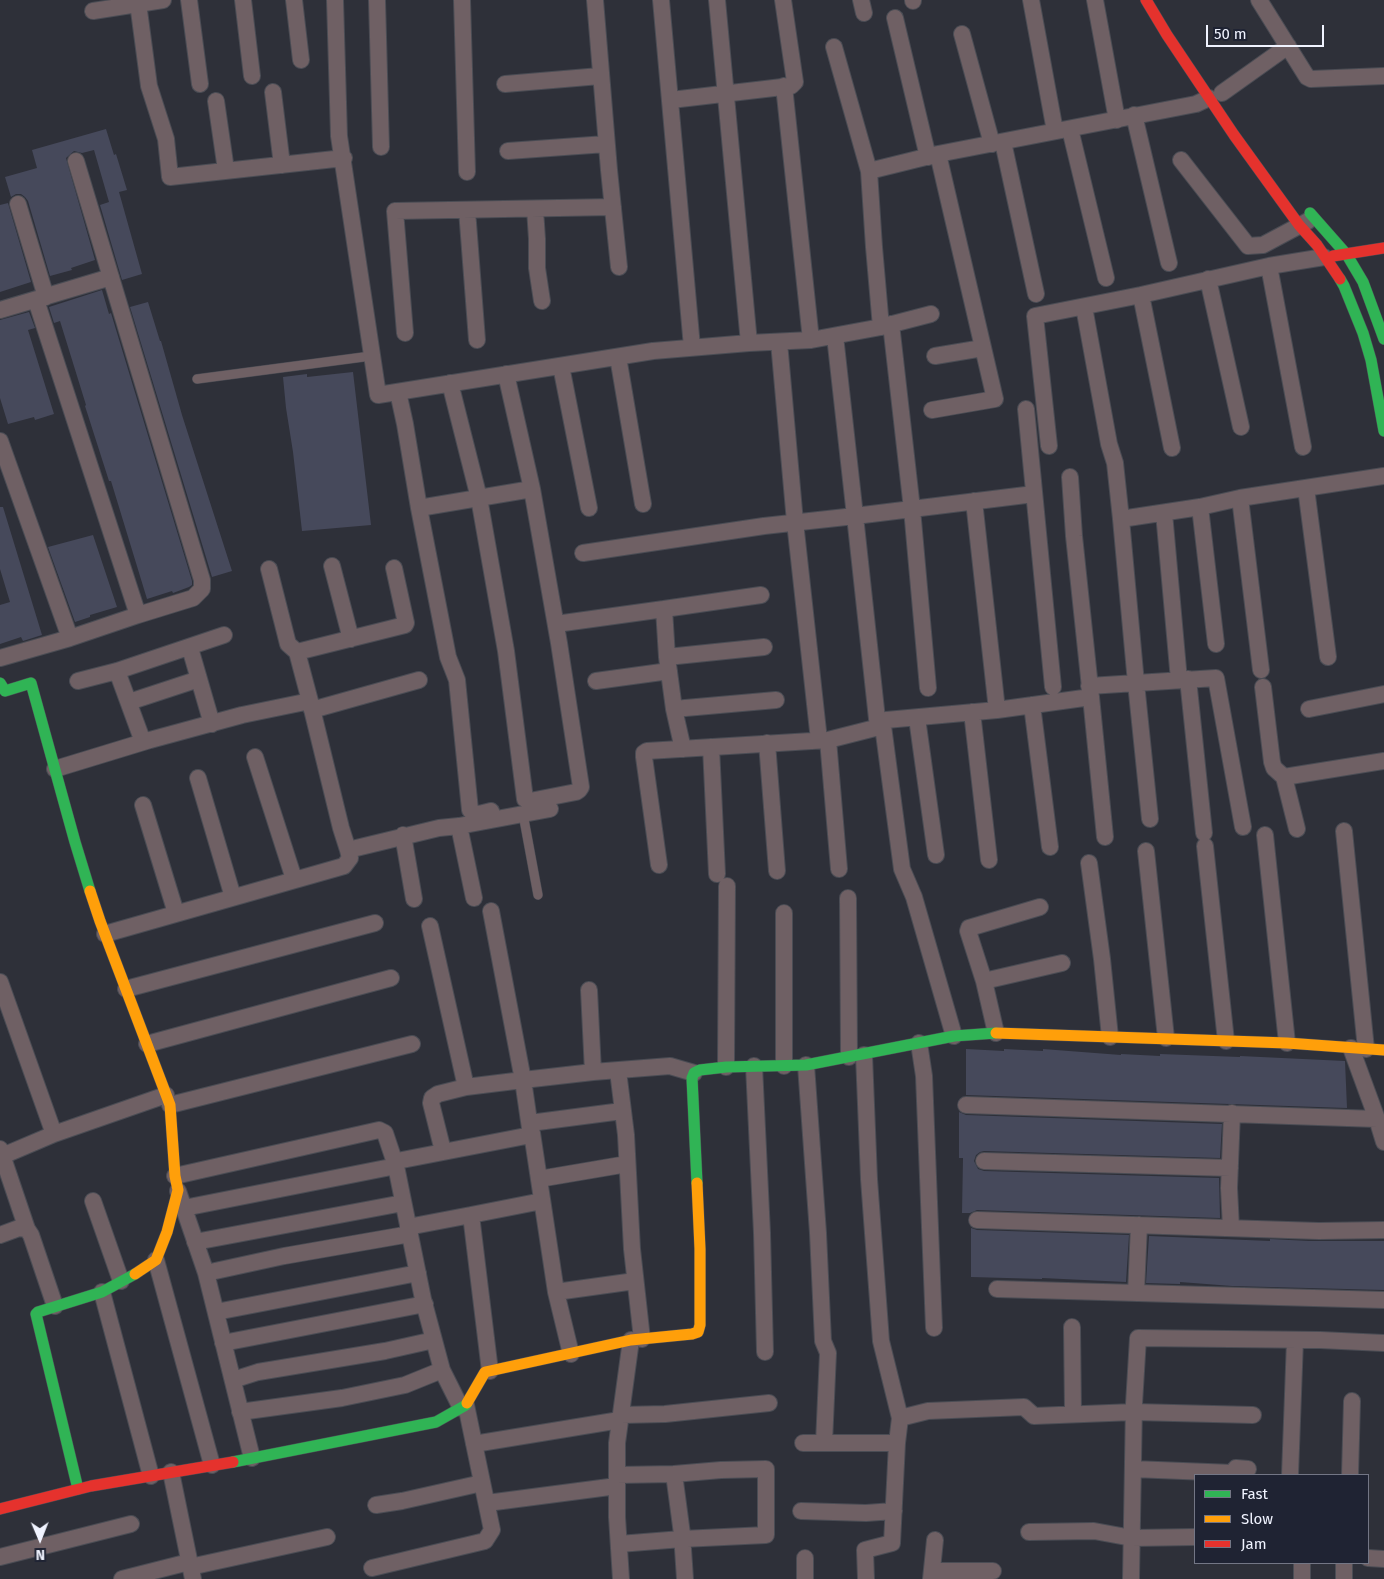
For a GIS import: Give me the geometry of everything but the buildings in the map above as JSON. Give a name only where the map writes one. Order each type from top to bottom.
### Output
[{"type":"street","points":[[93,11],[163,0]]},
{"type":"street","points":[[189,0],[200,84]]},
{"type":"street","points":[[243,0],[252,76]]},
{"type":"street","points":[[294,0],[301,60]]},
{"type":"street","points":[[335,0],[339,136],[344,158],[378,395],[692,347],[811,340],[886,326],[931,314]]},
{"type":"street","points":[[377,0],[381,147]]},
{"type":"street","points":[[462,0],[467,172]]},
{"type":"street","points":[[595,0],[606,144],[620,267]]},
{"type":"street","points":[[661,0],[692,347]]},
{"type":"street","points":[[717,0],[749,343]]},
{"type":"street","points":[[671,100],[791,86],[795,82],[795,78],[783,0]]},
{"type":"street","points":[[1032,0],[1063,130],[1106,278]]},
{"type":"street","points":[[1095,0],[1117,120]]},
{"type":"street","points":[[1146,0],[1167,35],[1219,94],[1299,225],[1317,245],[1344,286],[1371,360],[1384,431]]},
{"type":"street","points":[[1258,0],[1310,79],[1384,76]]},
{"type":"street","points":[[138,3],[148,86],[166,139],[169,176],[344,158]]},
{"type":"street","points":[[895,18],[983,348],[994,399],[932,410]]},
{"type":"street","points":[[962,34],[998,143],[1036,294]]},
{"type":"street","points":[[870,171],[933,156],[1196,104],[1219,94],[1288,46]]},
{"type":"street","points":[[834,47],[870,171],[874,247],[912,509],[928,688]]},
{"type":"street","points":[[505,84],[600,76]]},
{"type":"street","points":[[784,86],[811,340]]},
{"type":"street","points":[[273,92],[282,165]]},
{"type":"street","points":[[216,100],[226,170]]},
{"type":"street","points":[[1134,115],[1169,263]]},
{"type":"street","points":[[508,151],[606,144]]},
{"type":"street","points":[[0,658],[70,638],[138,614],[193,598],[202,589],[202,580],[76,160]]},
{"type":"street","points":[[1181,160],[1248,246],[1263,245],[1314,218]]},
{"type":"street","points":[[18,204],[41,298],[138,614]]},
{"type":"street","points":[[1303,205],[1347,255],[1363,282],[1384,339]]},
{"type":"street","points":[[405,332],[395,212],[613,207]]},
{"type":"street","points":[[535,209],[538,239],[537,268],[542,301]]},
{"type":"street","points":[[468,210],[478,340]]},
{"type":"street","points":[[1049,446],[1034,317],[1037,314],[1084,307],[1269,266],[1384,248]]},
{"type":"street","points":[[1269,266],[1302,447]]},
{"type":"street","points":[[0,310],[111,276]]},
{"type":"street","points":[[1208,279],[1241,427]]},
{"type":"street","points":[[1141,295],[1172,448]]},
{"type":"street","points":[[1084,307],[1109,444],[1115,463],[1150,819]]},
{"type":"street","points":[[835,336],[881,727],[902,869],[914,897],[954,1036]]},
{"type":"street","points":[[779,342],[795,522],[839,869]]},
{"type":"street","points":[[935,356],[983,348]]},
{"type":"street","points":[[618,357],[643,504]]},
{"type":"street","points":[[561,366],[589,508]]},
{"type":"street","points":[[348,850],[403,835],[459,826],[576,792],[581,787],[556,624],[532,490],[506,374]]},
{"type":"street","points":[[450,383],[479,498],[506,651],[525,807]]},
{"type":"street","points":[[398,392],[448,657],[457,680],[470,810],[473,813],[479,814],[525,807],[570,805]]},
{"type":"street","points":[[1026,409],[1053,687]]},
{"type":"street","points":[[0,441],[70,638]]},
{"type":"street","points":[[1121,519],[1200,507],[1240,498],[1384,476]]},
{"type":"street","points":[[1070,478],[1074,536],[1105,837]]},
{"type":"street","points":[[1306,488],[1328,657]]},
{"type":"street","points":[[419,508],[532,490]]},
{"type":"street","points":[[583,553],[795,522],[1034,494]]},
{"type":"street","points":[[1240,498],[1261,670]]},
{"type":"street","points":[[974,501],[997,710]]},
{"type":"street","points":[[1200,507],[1216,644]]},
{"type":"street","points":[[1164,513],[1205,840],[1226,1041]]},
{"type":"street","points":[[332,566],[351,639]]},
{"type":"street","points":[[297,652],[404,625],[406,622],[394,568]]},
{"type":"street","points":[[105,934],[344,866],[350,858],[340,828],[297,652],[288,644],[269,570]]},
{"type":"street","points":[[556,624],[760,595]]},
{"type":"street","points":[[664,610],[674,709],[683,749]]},
{"type":"street","points":[[78,681],[190,648],[224,635]]},
{"type":"street","points":[[596,681],[668,664],[764,647]]},
{"type":"street","points":[[190,648],[212,724]]},
{"type":"street","points":[[117,671],[143,742]]},
{"type":"street","points":[[659,865],[644,753],[648,751],[824,740],[881,727],[886,720],[997,710],[1032,705],[1136,683],[1184,679],[1216,678],[1243,827]]},
{"type":"street","points":[[129,702],[199,679]]},
{"type":"street","points":[[55,769],[143,742],[242,715],[311,706],[420,680]]},
{"type":"street","points":[[0,683],[5,692],[31,683],[75,842],[105,934],[168,1100],[176,1183],[206,1273],[252,1458]]},
{"type":"street","points":[[1263,687],[1272,762],[1274,768],[1284,777],[1297,829]]},
{"type":"street","points":[[1309,709],[1384,694]]},
{"type":"street","points":[[674,709],[776,700]]},
{"type":"street","points":[[1032,705],[1050,847]]},
{"type":"street","points":[[972,712],[989,860]]},
{"type":"street","points":[[917,718],[936,855]]},
{"type":"street","points":[[767,743],[778,871]]},
{"type":"street","points":[[711,747],[722,880],[726,1067]]},
{"type":"street","points":[[255,757],[294,879]]},
{"type":"street","points":[[1284,777],[1384,761]]},
{"type":"street","points":[[198,778],[233,897]]},
{"type":"street","points":[[143,806],[176,914]]},
{"type":"street","points":[[459,826],[474,898]]},
{"type":"street","points":[[1344,831],[1358,1049],[1384,1142]]},
{"type":"street","points":[[403,835],[414,900]]},
{"type":"street","points":[[1265,835],[1287,1043]]},
{"type":"street","points":[[1146,851],[1166,1038]]},
{"type":"street","points":[[1088,863],[1102,959],[1110,1037]]},
{"type":"street","points":[[848,898],[857,1056],[869,1179],[881,1341],[900,1418],[892,1543],[865,1550],[866,1579]]},
{"type":"street","points":[[996,1033],[984,981],[968,931],[969,928],[1040,907]]},
{"type":"street","points":[[491,910],[523,1080],[556,1292],[571,1354]]},
{"type":"street","points":[[784,913],[784,1066]]},
{"type":"street","points":[[126,989],[375,923]]},
{"type":"street","points":[[430,926],[466,1088]]},
{"type":"street","points":[[984,981],[1062,963]]},
{"type":"street","points":[[147,1044],[391,978]]},
{"type":"street","points":[[0,982],[54,1134]]},
{"type":"street","points":[[589,990],[593,1072]]},
{"type":"street","points":[[443,1151],[431,1103],[432,1098],[438,1094],[466,1088],[593,1072],[670,1066],[694,1073],[700,1070],[726,1067],[806,1065],[954,1036],[996,1033],[1287,1043],[1384,1050]]},
{"type":"street","points":[[919,1043],[924,1076],[934,1328]]},
{"type":"street","points":[[55,1306],[1,1154],[54,1134],[168,1100],[412,1044]]},
{"type":"street","points":[[806,1065],[818,1233],[823,1341],[828,1353],[824,1443]]},
{"type":"street","points":[[754,1066],[762,1233],[765,1352]]},
{"type":"street","points":[[618,1071],[626,1135],[637,1340],[617,1443],[621,1579]]},
{"type":"street","points":[[0,1509],[78,1489],[252,1458],[436,1422],[463,1406],[485,1372],[637,1340],[698,1332],[700,1325],[700,1249],[692,1078],[694,1073]]},
{"type":"street","points":[[966,1105],[1378,1119]]},
{"type":"street","points":[[531,1128],[622,1112]]},
{"type":"street","points":[[1231,1228],[1229,1188],[1232,1114]]},
{"type":"street","points":[[184,1208],[399,1163],[443,1151],[530,1135],[531,1128]]},
{"type":"street","points":[[176,1183],[379,1130],[385,1133],[399,1163],[404,1203],[424,1304],[442,1370],[463,1406],[474,1444],[492,1530],[485,1541],[372,1568]]},
{"type":"street","points":[[984,1161],[1230,1168]]},
{"type":"street","points":[[539,1180],[627,1164]]},
{"type":"street","points":[[78,1489],[36,1314],[55,1306],[102,1292],[156,1260],[167,1232],[176,1183]]},
{"type":"street","points":[[93,1201],[121,1281]]},
{"type":"street","points":[[206,1273],[471,1215],[542,1202]]},
{"type":"street","points":[[195,1242],[404,1203]]},
{"type":"street","points":[[471,1215],[490,1371]]},
{"type":"street","points":[[977,1220],[1319,1232],[1384,1230]]},
{"type":"street","points":[[1136,1293],[1139,1225]]},
{"type":"street","points":[[0,1235],[19,1228],[27,1229]]},
{"type":"street","points":[[156,1260],[212,1465]]},
{"type":"street","points":[[216,1312],[418,1273]]},
{"type":"street","points":[[556,1292],[635,1281]]},
{"type":"street","points":[[997,1289],[1384,1300]]},
{"type":"street","points":[[102,1292],[151,1476]]},
{"type":"street","points":[[223,1343],[424,1304]]},
{"type":"street","points":[[1072,1327],[1073,1414]]},
{"type":"street","points":[[1131,1579],[1134,1412],[1138,1338],[1384,1343]]},
{"type":"street","points":[[233,1380],[258,1372],[385,1351],[434,1340]]},
{"type":"street","points":[[1290,1474],[1295,1340]]},
{"type":"street","points":[[240,1412],[332,1400],[405,1385],[442,1370]]},
{"type":"street","points":[[1350,1474],[1352,1401]]},
{"type":"street","points":[[474,1444],[621,1418],[769,1402]]},
{"type":"street","points":[[900,1418],[928,1411],[1024,1407],[1034,1416],[1134,1412],[1253,1415]]},
{"type":"street","points":[[803,1443],[897,1442]]},
{"type":"street","points":[[1133,1470],[1233,1473],[1236,1468],[1248,1468]]},
{"type":"street","points":[[487,1502],[617,1480],[721,1470],[766,1469],[766,1535],[619,1544]]},
{"type":"street","points":[[171,1472],[191,1569]]},
{"type":"street","points":[[674,1474],[685,1579]]},
{"type":"street","points":[[376,1505],[482,1483]]},
{"type":"street","points":[[801,1511],[866,1513],[894,1511]]},
{"type":"street","points":[[0,1557],[131,1524]]},
{"type":"street","points":[[1029,1532],[1094,1531],[1132,1538],[1194,1537]]},
{"type":"street","points":[[122,1579],[191,1569],[327,1538]]},
{"type":"street","points":[[935,1540],[932,1575],[993,1571]]},
{"type":"street","points":[[804,1579],[805,1558]]},
{"type":"street","points":[[1369,1558],[1384,1559]]},
{"type":"street","points":[[1302,1564],[1302,1579]]},
{"type":"street","points":[[1344,1564],[1344,1579]]},
{"type":"lane","points":[[197,379],[371,356]]},
{"type":"lane","points":[[525,807],[538,895]]},
{"type":"traffic: fast","points":[[1310,213],[1347,255],[1363,282],[1384,339]]},
{"type":"traffic: fast","points":[[1340,279],[1363,333],[1371,360],[1384,431]]},
{"type":"traffic: fast","points":[[0,683],[5,691],[31,683],[90,891]]},
{"type":"traffic: fast","points":[[697,1183],[692,1078],[694,1073],[700,1070],[726,1067],[806,1065],[954,1036],[996,1033]]},
{"type":"traffic: fast","points":[[78,1489],[36,1314],[102,1292],[135,1274]]},
{"type":"traffic: fast","points":[[233,1462],[436,1422],[467,1403]]},
{"type":"traffic: slow","points":[[90,891],[170,1105],[175,1176],[178,1190],[167,1232],[156,1260],[135,1274]]},
{"type":"traffic: slow","points":[[996,1033],[1287,1043],[1384,1050]]},
{"type":"traffic: slow","points":[[467,1403],[485,1372],[631,1340],[698,1332],[700,1325],[700,1249],[697,1183]]},
{"type":"traffic: jam","points":[[1146,0],[1167,35],[1234,135],[1299,225],[1317,245],[1340,279]]},
{"type":"traffic: jam","points":[[1333,256],[1384,248]]},
{"type":"traffic: jam","points":[[0,1509],[91,1486],[233,1462]]}]
